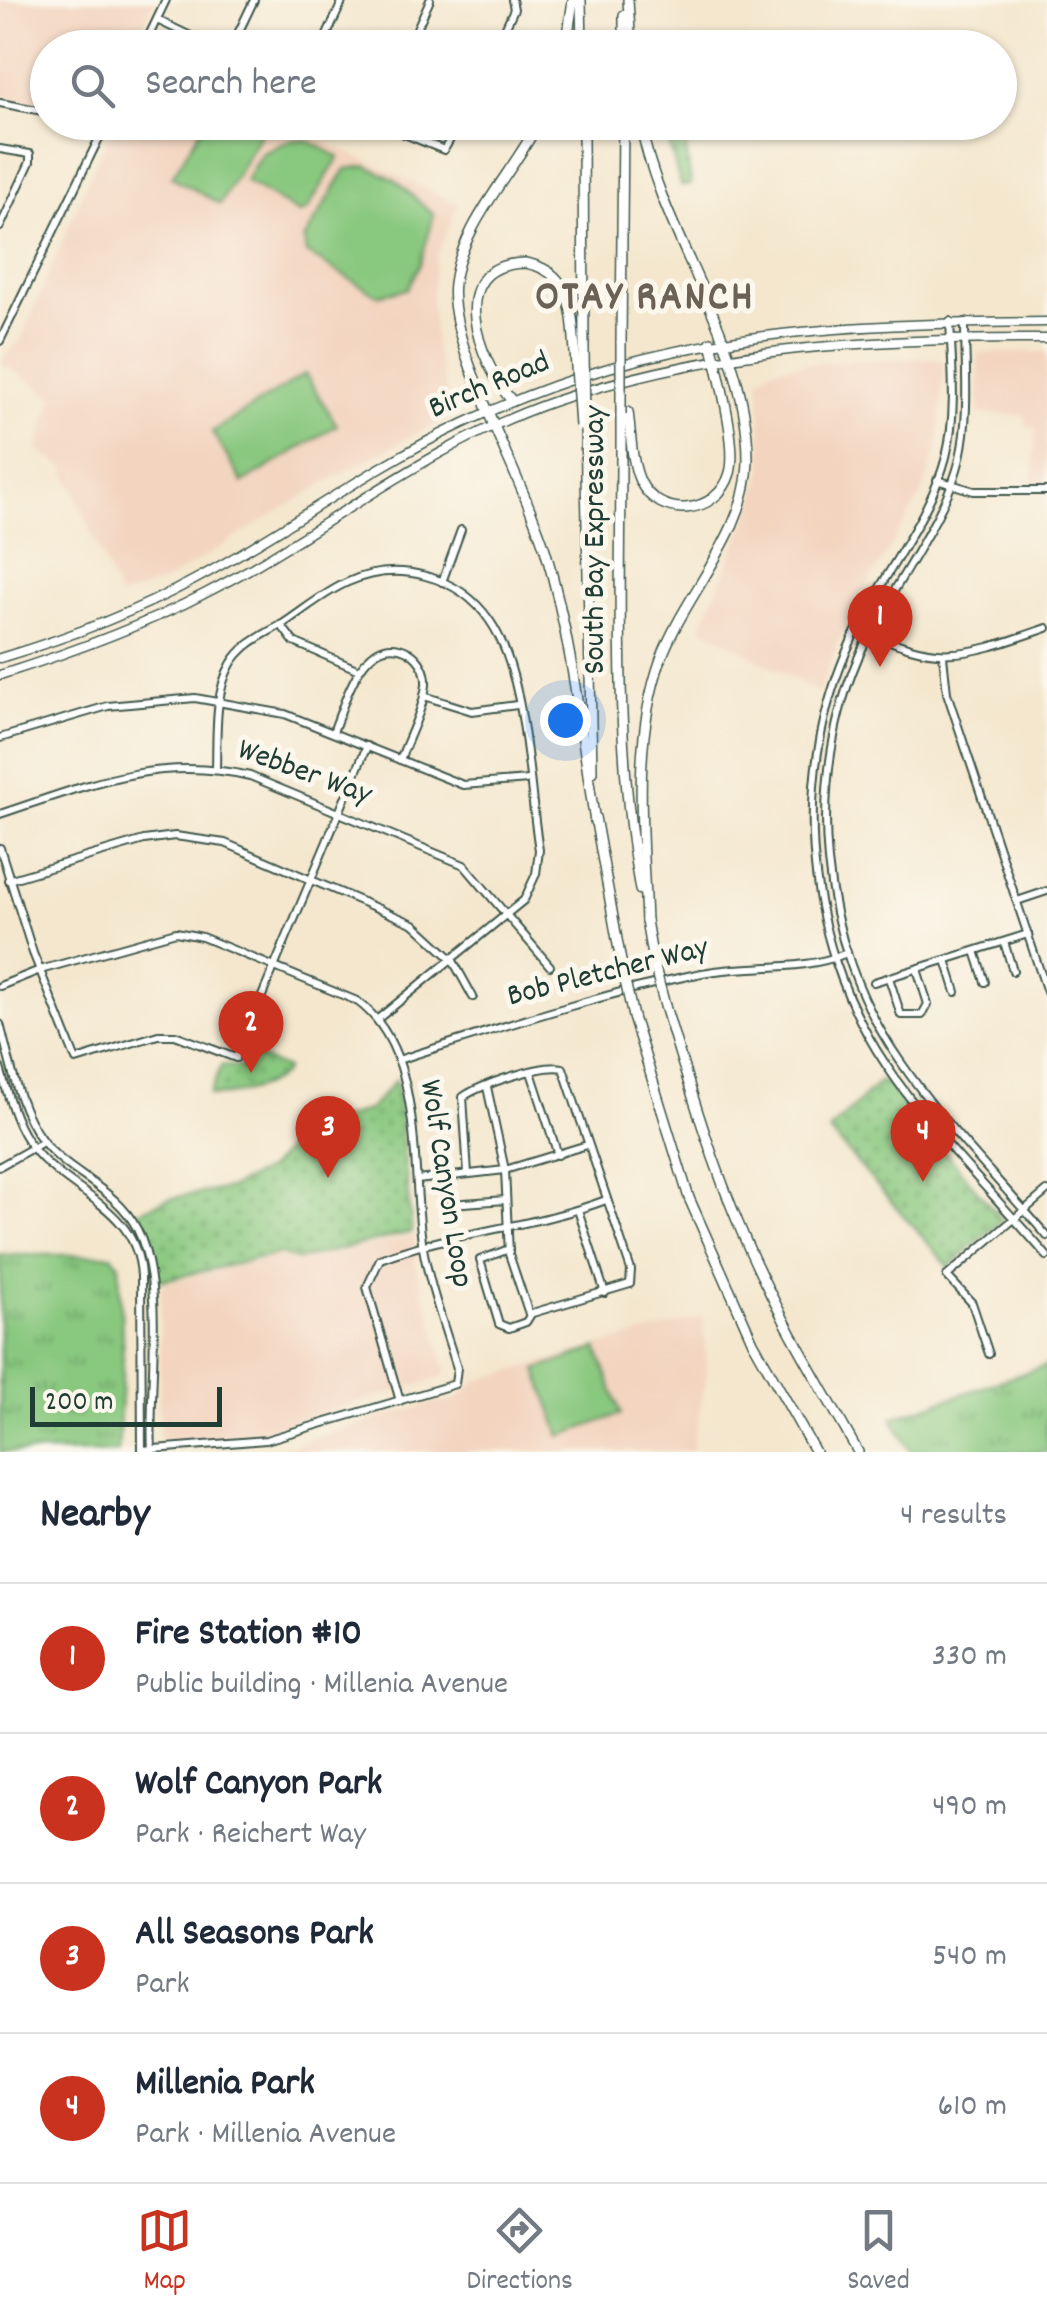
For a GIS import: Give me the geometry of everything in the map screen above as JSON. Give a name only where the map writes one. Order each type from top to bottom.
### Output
[{"type":"highway","points":[[568,30],[572,0]]},
{"type":"highway","points":[[582,0],[582,30]]},
{"type":"highway","points":[[625,30],[626,0]]},
{"type":"highway","points":[[626,0],[629,30]]},
{"type":"highway","points":[[528,140],[467,242],[454,281],[458,331],[534,514],[553,578],[595,822]]},
{"type":"highway","points":[[579,351],[583,140]]},
{"type":"highway","name":"South Bay Expressway","points":[[624,140],[623,714],[630,824],[652,956],[711,1154],[741,1230],[795,1341],[858,1452]]},
{"type":"highway","points":[[645,140],[662,202],[726,356],[746,434],[746,477],[736,514],[673,631],[652,689],[642,792],[646,922]]},
{"type":"highway","points":[[512,401],[500,387],[474,322],[476,295],[492,272],[525,263],[557,277],[571,302],[579,351]]},
{"type":"highway","points":[[625,413],[637,472],[648,493],[677,508],[709,502],[724,486],[732,464],[715,358],[717,341]]},
{"type":"highway","name":"South Bay Expressway","points":[[579,351],[585,439],[595,822],[622,967],[689,1198],[753,1342],[815,1452]]},
{"type":"main road","name":"Birch Road","points":[[0,658],[126,613],[197,579],[372,470],[547,386],[717,341],[817,326],[1047,322]]},
{"type":"main road","name":"Birch Road","points":[[0,676],[62,655],[205,594],[380,485],[553,402],[715,358],[818,343],[1047,339]]},
{"type":"street","points":[[152,30],[166,0]]},
{"type":"street","points":[[240,30],[254,0]]},
{"type":"street","points":[[329,30],[343,0]]},
{"type":"street","points":[[416,30],[430,0]]},
{"type":"street","points":[[503,30],[513,1]]},
{"type":"street","points":[[157,20],[178,30]]},
{"type":"street","points":[[0,103],[30,109]]},
{"type":"street","points":[[0,341],[99,140]]},
{"type":"street","points":[[419,140],[444,150],[450,140]]},
{"type":"street","points":[[0,149],[30,154],[28,168],[0,228]]},
{"type":"street","points":[[950,322],[952,419],[937,480],[858,626],[832,696],[814,804],[816,884],[834,959],[886,1065],[948,1145],[1047,1256]]},
{"type":"street","points":[[965,322],[965,422],[951,484],[871,633],[847,691],[826,805],[829,877],[847,953],[898,1057],[1047,1236]]},
{"type":"street","points":[[937,480],[974,490],[1043,491]]},
{"type":"street","points":[[442,582],[460,530]]},
{"type":"street","points":[[0,986],[40,970],[176,932],[202,937],[357,1001],[379,1018],[524,900],[537,862],[517,705],[504,646],[492,624],[470,600],[442,582],[410,572],[362,576],[236,657],[223,682],[216,769]]},
{"type":"street","points":[[281,625],[294,642],[359,670]]},
{"type":"street","points":[[858,626],[899,646],[943,656],[983,650],[1047,628]]},
{"type":"street","points":[[333,732],[359,670],[377,650],[402,649],[414,655],[426,673],[424,696],[400,760]]},
{"type":"street","points":[[943,656],[947,694],[1047,992]]},
{"type":"street","points":[[424,696],[472,711],[517,705]]},
{"type":"street","points":[[0,738],[132,702],[221,700],[268,708],[463,785],[528,780]]},
{"type":"street","points":[[0,848],[40,970],[76,1060],[158,1035],[195,1040],[227,1058],[241,1053],[366,746]]},
{"type":"street","name":"Webber Way","points":[[0,814],[139,770],[216,769],[260,779],[464,865],[550,966]]},
{"type":"street","points":[[814,804],[826,805]]},
{"type":"street","points":[[8,880],[137,842],[176,836],[225,843],[414,924],[452,958],[472,997]]},
{"type":"street","points":[[1017,901],[1047,891]]},
{"type":"street","points":[[874,982],[1028,934]]},
{"type":"street","points":[[1004,942],[1013,971]]},
{"type":"street","points":[[975,951],[984,982]]},
{"type":"street","name":"Bob Pletcher Way","points":[[398,1060],[605,995],[728,969],[790,968],[847,953]]},
{"type":"street","points":[[946,960],[956,992]]},
{"type":"street","points":[[889,978],[901,1015],[916,1016],[928,1006],[918,969]]},
{"type":"street","name":"Wolf Canyon Loop","points":[[147,1451],[266,1440],[447,1388],[457,1380],[422,1246],[411,1112],[398,1060],[379,1018]]},
{"type":"street","points":[[0,1024],[21,1095],[43,1142],[119,1203],[143,1243],[150,1298],[147,1451]]},
{"type":"street","points":[[886,1065],[898,1057]]},
{"type":"street","points":[[468,1174],[463,1097],[546,1066],[563,1068],[632,1278],[630,1284],[531,1314],[526,1322],[509,1328],[499,1324],[480,1260],[508,1249]]},
{"type":"street","points":[[0,1068],[21,1129],[34,1150],[121,1220],[136,1247],[141,1276],[147,1451]]},
{"type":"street","points":[[531,1072],[558,1155]]},
{"type":"street","points":[[487,1087],[505,1170],[508,1249],[531,1314]]},
{"type":"street","points":[[0,1166],[43,1142]]},
{"type":"street","points":[[418,1180],[505,1170],[587,1145]]},
{"type":"street","points":[[988,1354],[972,1303],[947,1276],[1047,1191]]},
{"type":"street","points":[[450,1204],[506,1200]]},
{"type":"street","points":[[400,1401],[366,1288],[380,1259],[481,1230],[508,1229],[606,1200]]},
{"type":"street","points":[[578,1210],[605,1294]]},
{"type":"shaded area","points":[[0,0],[155,0],[141,30],[30,30],[30,103],[0,97]]},
{"type":"shaded area","points":[[108,140],[322,140],[458,204],[436,258],[431,300],[436,351],[452,415],[333,478],[162,583],[119,597],[64,467],[37,450],[54,397],[0,362],[21,339]]},
{"type":"shaded area","points":[[1047,352],[1047,491],[1032,491],[1036,428],[1026,426],[1026,415],[979,414],[978,353]]},
{"type":"shaded area","points":[[937,359],[944,364],[938,445],[922,493],[847,620],[819,693],[701,627],[751,510],[763,469],[759,380],[770,369],[802,364]]},
{"type":"shaded area","points":[[414,1236],[416,1266],[447,1372],[441,1378],[243,1436],[164,1440],[159,1436],[161,1284],[279,1257],[297,1263]]},
{"type":"shaded area","points":[[703,1317],[707,1371],[692,1452],[269,1452],[434,1402],[455,1401],[476,1381]]},
{"type":"green space","points":[[194,140],[257,140],[220,204],[172,177]]},
{"type":"green space","points":[[290,140],[307,140],[339,157],[307,210],[299,213],[245,181],[261,154]]},
{"type":"green space","points":[[668,140],[685,140],[691,185],[681,186]]},
{"type":"green space","points":[[367,166],[395,180],[434,215],[420,264],[407,289],[377,295],[306,253],[304,240],[346,169]]},
{"type":"green space","points":[[305,374],[337,425],[243,483],[212,432]]},
{"type":"green space","points":[[254,1055],[286,1069],[272,1081],[251,1090],[209,1095],[222,1065],[241,1067]]},
{"type":"green space","points":[[396,1080],[412,1232],[297,1260],[280,1254],[159,1281],[150,1240],[133,1214],[168,1199],[230,1188],[270,1168],[302,1132],[370,1109]]},
{"type":"green space","points":[[880,1081],[888,1084],[1002,1220],[949,1267],[829,1131]]},
{"type":"green space","points":[[0,1255],[112,1255],[119,1265],[123,1359],[118,1452],[0,1452]]},
{"type":"green space","points":[[597,1348],[621,1414],[561,1436],[537,1370]]},
{"type":"green space","points":[[1047,1365],[1047,1452],[911,1452],[892,1418]]},
{"type":"place","name":"Fire Station #10","points":[[880,667]]},
{"type":"place","name":"Wolf Canyon Park","points":[[251,1073]]},
{"type":"place","name":"All Seasons Park","points":[[328,1178]]},
{"type":"place","name":"Millenia Park","points":[[923,1182]]},
{"type":"district","name":"OTAY RANCH","points":[[645,300]]}]
